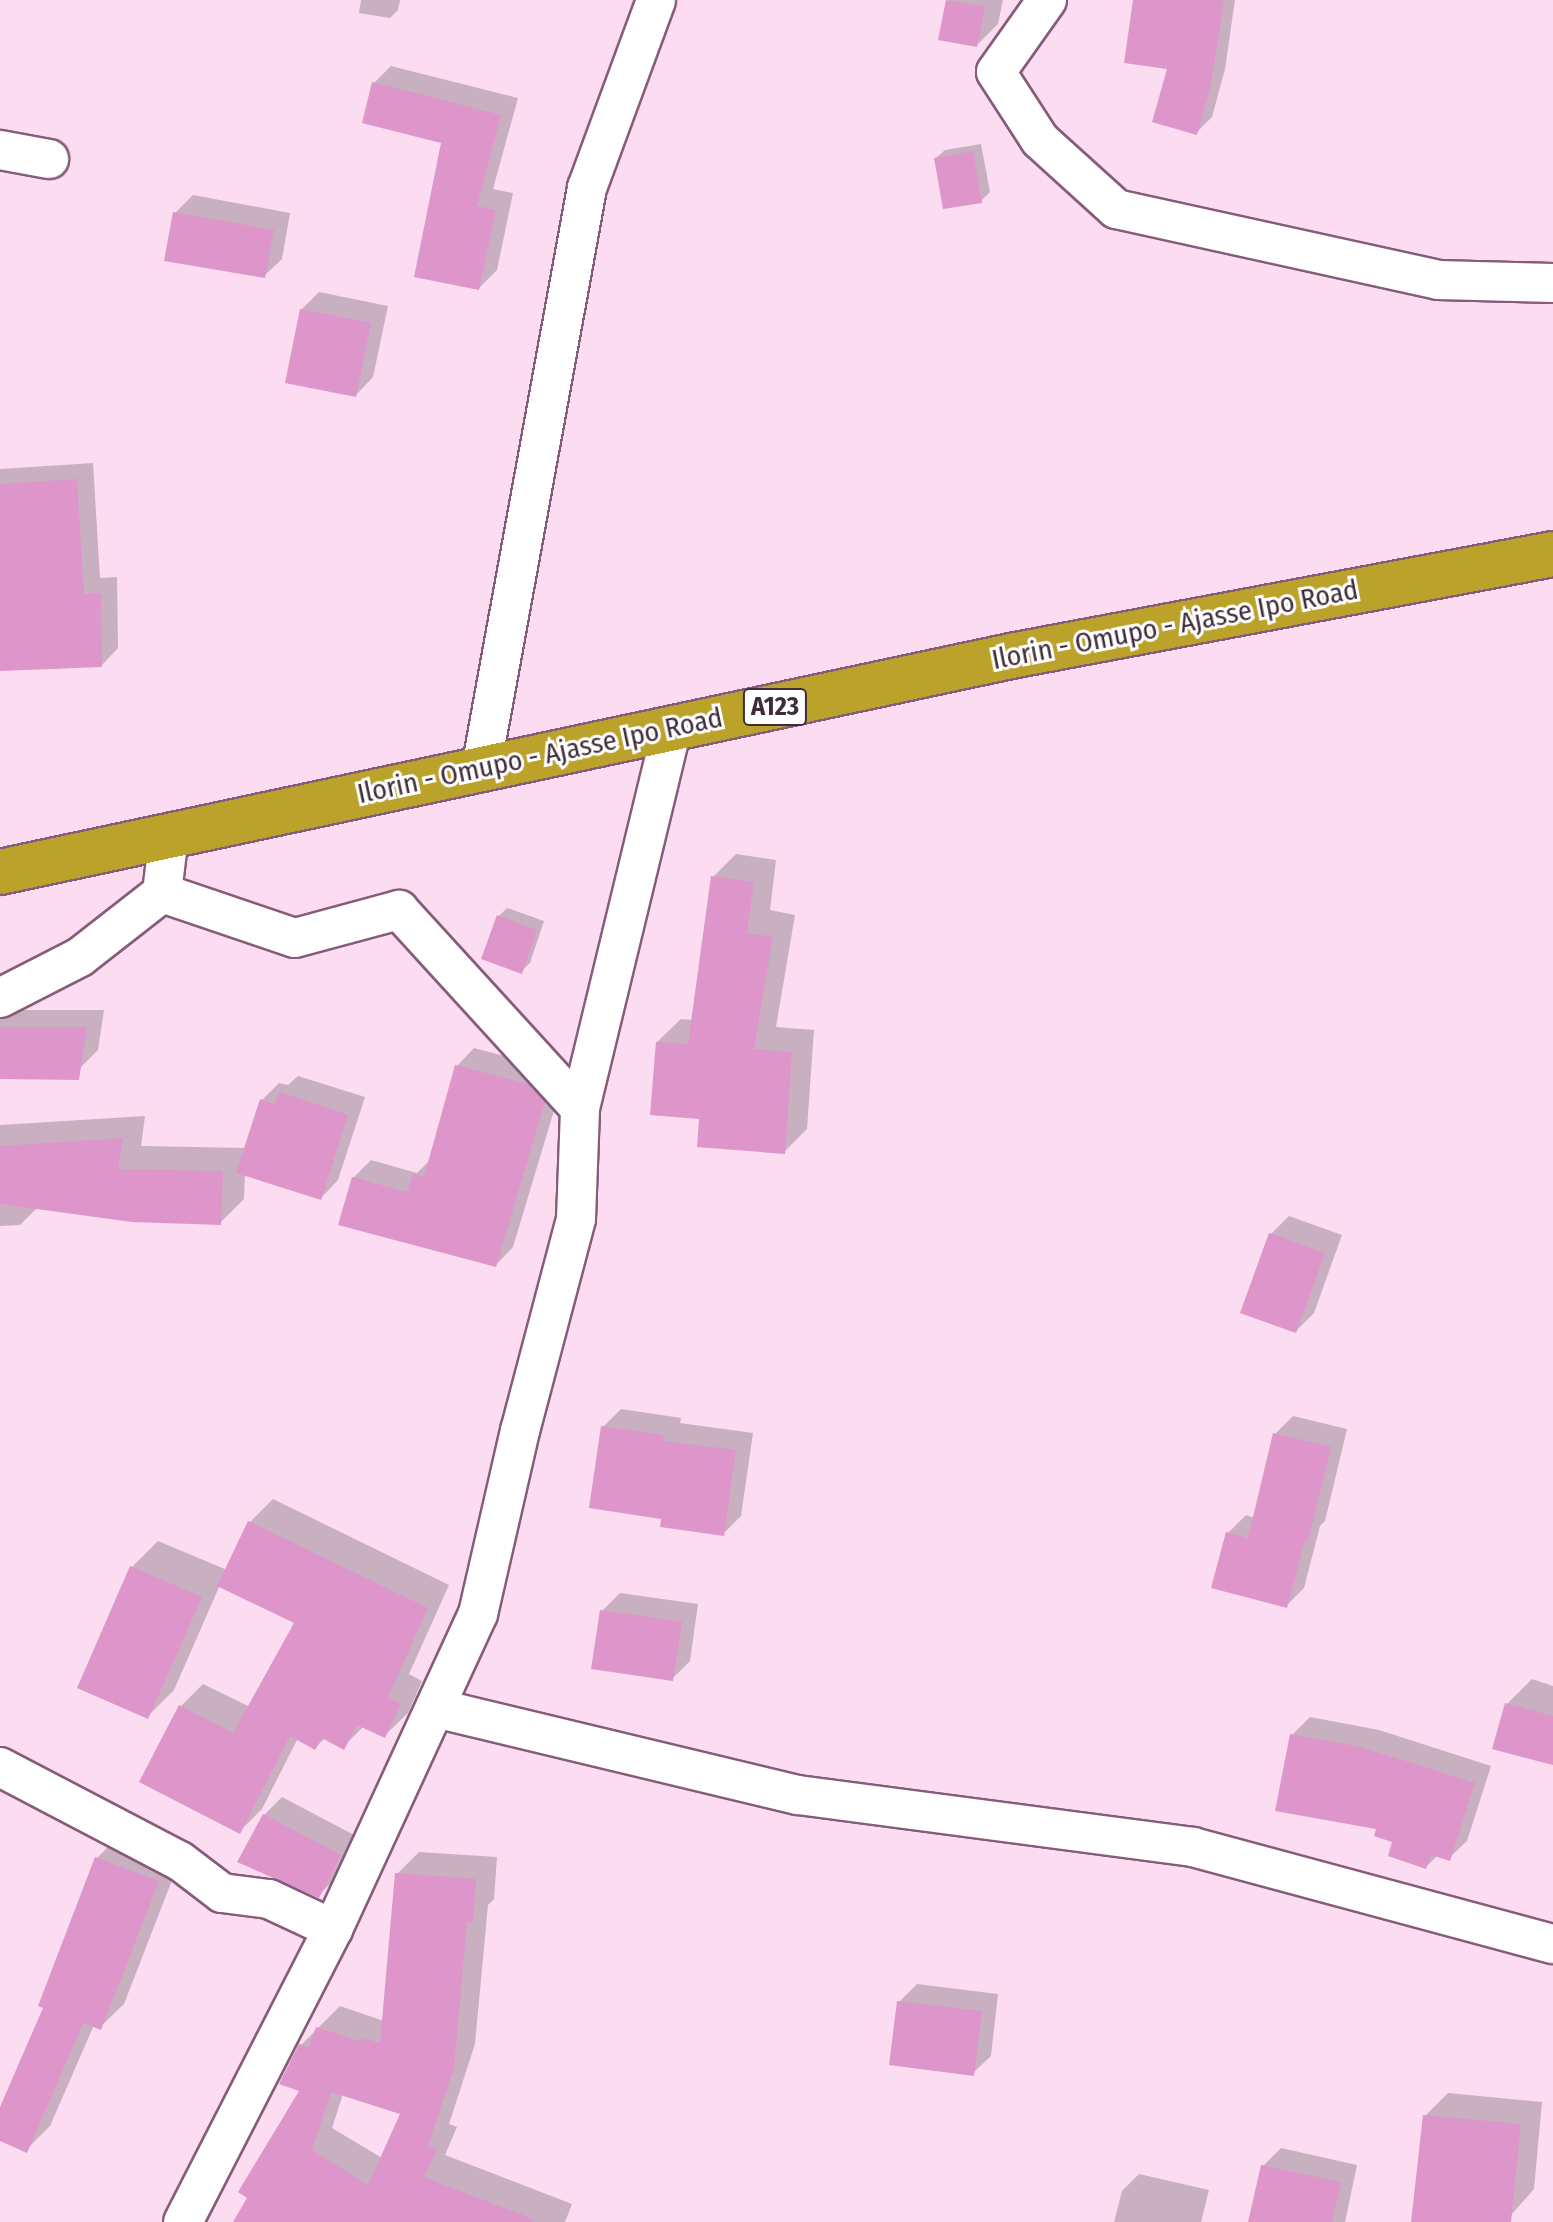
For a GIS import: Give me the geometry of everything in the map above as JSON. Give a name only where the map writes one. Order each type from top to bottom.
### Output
[{"type":"highway","name":"Ilorin - Omupo - Ajasse Ipo Road","points":[[0,872],[1062,646],[1553,554]]},
{"type":"street","points":[[481,769],[587,188],[656,0]]},
{"type":"street","points":[[1047,0],[996,72],[1040,140],[1116,209],[1438,280],[1553,283]]},
{"type":"street","points":[[0,150],[49,159]]},
{"type":"street","points":[[183,2222],[333,1929],[478,1614],[520,1431],[576,1219],[580,1108],[672,729]]},
{"type":"street","points":[[0,998],[80,957],[162,893],[169,835]]},
{"type":"street","points":[[162,893],[295,938],[399,910],[580,1108]]},
{"type":"street","points":[[435,1708],[798,1795],[1193,1847],[1553,1944]]},
{"type":"street","points":[[0,1767],[180,1861],[222,1893],[269,1899],[333,1929]]},
{"type":"building","points":[[946,0],[985,7],[977,47],[938,40]]},
{"type":"building","points":[[1133,0],[1224,0],[1211,84],[1197,135],[1152,122],[1167,69],[1124,63]]},
{"type":"building","points":[[372,82],[501,115],[477,206],[496,210],[479,290],[414,277],[441,143],[362,123]]},
{"type":"building","points":[[973,151],[982,203],[943,209],[934,158]]},
{"type":"building","points":[[173,212],[274,230],[265,278],[164,261]]},
{"type":"building","points":[[300,309],[371,323],[356,397],[285,383]]},
{"type":"building","points":[[77,479],[84,594],[101,593],[102,667],[0,671],[0,484]]},
{"type":"building","points":[[711,876],[754,882],[747,933],[773,937],[754,1049],[792,1052],[785,1154],[697,1147],[699,1119],[650,1115],[656,1042],[688,1044]]},
{"type":"building","points":[[497,915],[537,930],[522,974],[481,959]]},
{"type":"building","points":[[0,1027],[87,1027],[79,1080],[0,1079]]},
{"type":"building","points":[[455,1065],[528,1084],[545,1102],[496,1267],[338,1225],[352,1177],[407,1192],[413,1174],[424,1177]]},
{"type":"building","points":[[279,1092],[348,1115],[321,1200],[236,1173],[260,1099],[275,1104]]},
{"type":"building","points":[[123,1138],[118,1169],[223,1171],[221,1225],[132,1222],[0,1204],[0,1146]]},
{"type":"building","points":[[1269,1233],[1325,1253],[1296,1333],[1240,1313]]},
{"type":"building","points":[[601,1426],[664,1435],[663,1441],[736,1450],[724,1536],[660,1527],[661,1519],[589,1508]]},
{"type":"building","points":[[1273,1433],[1331,1447],[1308,1541],[1305,1540],[1287,1608],[1211,1588],[1226,1532],[1248,1538]]},
{"type":"building","points":[[248,1521],[428,1608],[388,1697],[401,1704],[385,1738],[357,1725],[344,1750],[322,1738],[315,1750],[290,1736],[240,1834],[139,1782],[179,1705],[233,1733],[294,1623],[217,1586]]},
{"type":"building","points":[[130,1566],[202,1597],[148,1719],[77,1688]]},
{"type":"building","points":[[600,1610],[682,1622],[673,1681],[591,1669]]},
{"type":"building","points":[[1505,1703],[1553,1716],[1553,1765],[1492,1749]]},
{"type":"building","points":[[1290,1734],[1361,1747],[1475,1783],[1450,1861],[1431,1855],[1426,1869],[1388,1856],[1392,1842],[1374,1836],[1376,1829],[1275,1811]]},
{"type":"building","points":[[263,1814],[341,1855],[319,1898],[237,1862]]},
{"type":"building","points":[[95,1857],[159,1881],[101,2030],[83,2023],[27,2153],[0,2141],[0,2107],[43,2008],[38,2006]]},
{"type":"building","points":[[395,1873],[476,1879],[473,1923],[467,1922],[454,2068],[428,2146],[437,2150],[424,2177],[533,2219],[532,2222],[233,2222],[247,2198],[238,2192],[299,2091],[279,2084],[299,2044],[309,2047],[316,2027],[361,2042],[363,2038],[380,2043]],"holes":[[[331,2092],[400,2114],[368,2185],[312,2150]]]},
{"type":"building","points":[[897,2001],[982,2011],[974,2076],[889,2065]]},
{"type":"building","points":[[1423,2115],[1521,2124],[1511,2222],[1411,2222]]},
{"type":"building","points":[[1261,2165],[1341,2182],[1332,2222],[1248,2222]]}]
